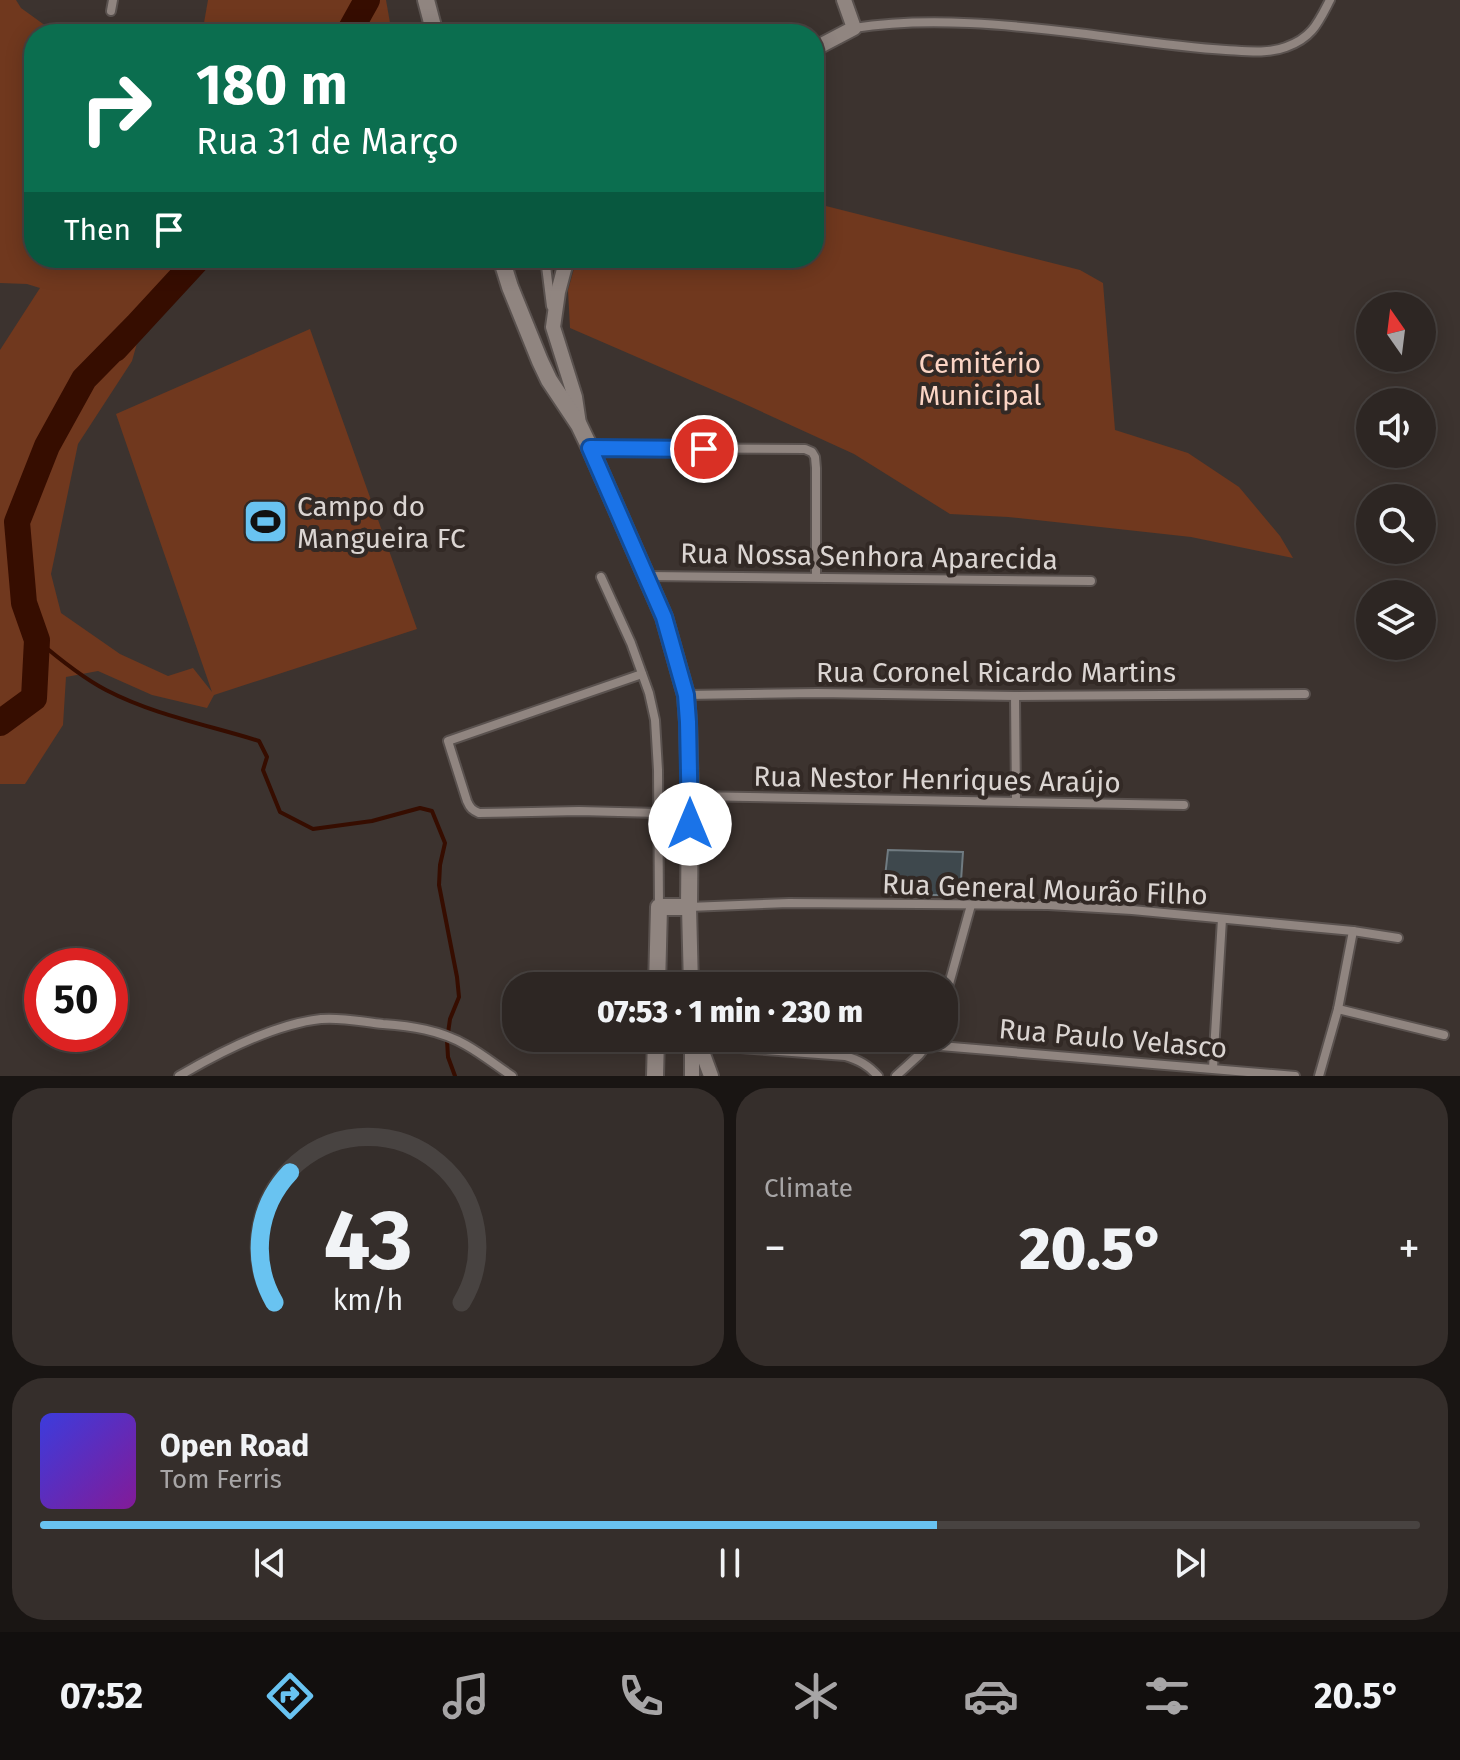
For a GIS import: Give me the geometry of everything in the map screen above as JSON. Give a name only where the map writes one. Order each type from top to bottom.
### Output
[{"type":"main road","points":[[426,0],[432,24]]},
{"type":"main road","points":[[504,268],[540,361],[579,425],[664,617],[686,695],[690,796],[689,907],[659,907],[657,972]]},
{"type":"main road","points":[[655,1076],[656,1052]]},
{"type":"street","points":[[111,11],[113,0]]},
{"type":"street","points":[[844,0],[854,28]]},
{"type":"street","points":[[824,44],[854,28],[888,22],[979,24],[1256,52],[1283,49],[1302,41],[1316,27],[1330,0]]},
{"type":"street","points":[[546,268],[553,327],[575,397],[579,425]]},
{"type":"street","points":[[553,327],[564,268]]},
{"type":"street","points":[[590,448],[805,449],[812,452],[816,468],[816,577]]},
{"type":"street","name":"Rua Nossa Senhora Aparecida","points":[[646,576],[1091,581]]},
{"type":"street","points":[[601,577],[631,643],[655,720],[659,907]]},
{"type":"street","points":[[642,674],[448,741],[470,808],[479,813],[659,813]]},
{"type":"street","name":"Rua Coronel Ricardo Martins","points":[[686,695],[1305,694]]},
{"type":"street","points":[[1015,696],[1016,801]]},
{"type":"street","name":"Rua Nestor Henriques Araújo","points":[[690,796],[1184,805]]},
{"type":"street","name":"Rua General Mourão Filho","points":[[689,907],[789,903],[1093,907],[1353,931],[1398,938]]},
{"type":"street","points":[[952,972],[971,905]]},
{"type":"street","points":[[689,907],[691,972]]},
{"type":"street","points":[[1213,1068],[1222,919]]},
{"type":"street","points":[[1319,1076],[1338,1009],[1353,931]]},
{"type":"street","points":[[1338,1009],[1444,1035]]},
{"type":"street","points":[[179,1076],[210,1058],[268,1033],[297,1023],[325,1019],[400,1025],[436,1032],[466,1044],[512,1076]]},
{"type":"street","name":"Rua Paulo Velasco","points":[[958,1044],[1186,1071],[1213,1068],[1295,1076]]},
{"type":"street","points":[[692,1076],[695,1052]]},
{"type":"street","points":[[701,1052],[711,1076]]},
{"type":"street","points":[[808,1052],[859,1060],[878,1076]]},
{"type":"street","points":[[896,1076],[919,1052]]},
{"type":"green space","points":[[0,0],[16,0],[21,8],[43,24],[24,24],[24,268],[201,268],[139,336],[132,361],[78,444],[51,574],[61,613],[120,654],[168,676],[193,668],[212,692],[116,414],[310,329],[417,629],[214,695],[207,708],[152,695],[98,671],[66,677],[63,725],[25,784],[0,784],[0,350],[40,288],[0,283]]},
{"type":"green space","points":[[208,0],[386,0],[390,24],[204,24]]},
{"type":"green space","name":"Cemitério Municipal","points":[[824,206],[1080,270],[1103,283],[1115,430],[1188,453],[1239,487],[1280,536],[1293,558],[1191,537],[1008,517],[950,514],[854,454],[570,328],[568,290],[574,268],[824,268]]},
{"type":"building","points":[[888,850],[963,852],[960,895],[883,895]]},
{"type":"waterway","points":[[354,24],[367,0]]},
{"type":"waterway","points":[[139,323],[190,268]]},
{"type":"waterway","points":[[140,322],[115,349],[139,323],[140,322]]},
{"type":"waterway","points":[[0,723],[34,698],[37,640],[24,603],[17,522],[47,446],[84,379],[139,323]]},
{"type":"waterway","points":[[37,640],[88,679],[124,699],[259,741],[267,757],[263,770],[280,812],[313,829],[372,821],[420,808],[432,811],[445,843],[439,885],[459,997],[450,1019],[447,1040],[448,1057],[455,1076]]},
{"type":"place","name":"Campo do Mangueira FC","points":[[266,522]]},
{"type":"route","points":[[690,824],[686,695],[664,617],[590,448],[704,449]]}]
